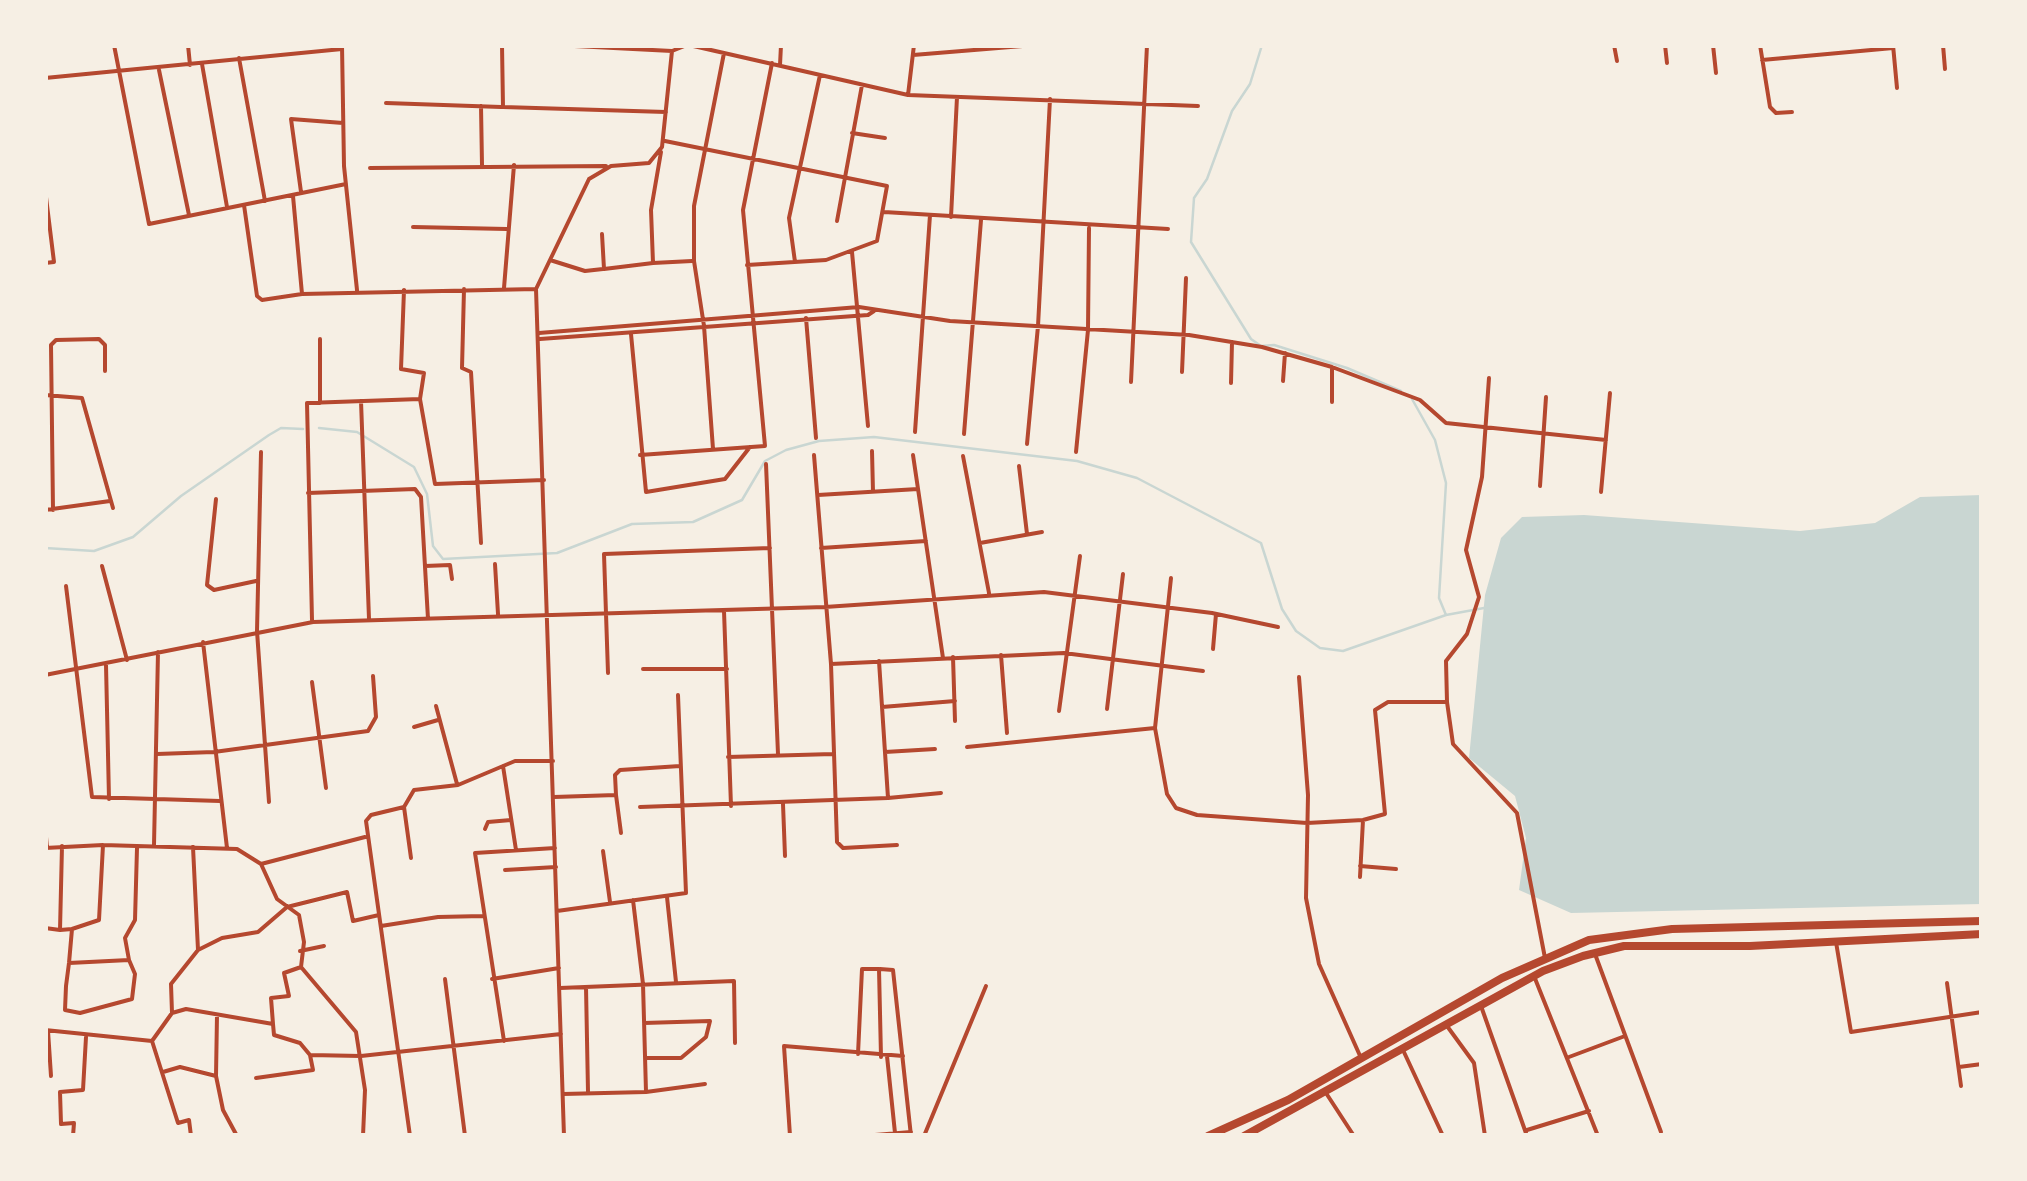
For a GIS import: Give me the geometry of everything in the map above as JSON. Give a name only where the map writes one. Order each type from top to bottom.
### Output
[{"type":"highway","points":[[1208,1136],[1288,1100],[1545,958],[1589,940],[1630,932],[1982,920]]},
{"type":"highway","points":[[1244,1136],[1534,976],[1594,953],[1669,944],[1836,942],[1982,934]]},
{"type":"street","points":[[114,45],[149,224],[346,184]]},
{"type":"street","points":[[188,45],[190,65]]},
{"type":"street","points":[[392,46],[481,45]]},
{"type":"street","points":[[502,45],[502,107]]},
{"type":"street","points":[[554,45],[650,46],[672,51],[688,45],[908,95],[1198,106]]},
{"type":"street","points":[[780,65],[781,45]]},
{"type":"street","points":[[908,95],[914,45]]},
{"type":"street","points":[[912,55],[1035,45]]},
{"type":"street","points":[[1131,382],[1147,45]]},
{"type":"street","points":[[1614,45],[1617,61]]},
{"type":"street","points":[[1665,45],[1666,63]]},
{"type":"street","points":[[1713,45],[1716,73]]},
{"type":"street","points":[[1760,45],[1772,111],[1792,112]]},
{"type":"street","points":[[1825,45],[1826,54]]},
{"type":"street","points":[[1942,45],[1945,69]]},
{"type":"street","points":[[1762,60],[1893,46],[1897,88]]},
{"type":"street","points":[[45,78],[158,70],[342,47],[346,184],[357,290]]},
{"type":"street","points":[[653,263],[652,210],[672,51]]},
{"type":"street","points":[[714,450],[704,323],[694,261],[694,206],[724,53]]},
{"type":"street","points":[[239,58],[265,201]]},
{"type":"street","points":[[202,64],[228,208]]},
{"type":"street","points":[[640,455],[765,446],[743,210],[772,64]]},
{"type":"street","points":[[158,70],[189,216]]},
{"type":"street","points":[[796,262],[789,218],[820,75]]},
{"type":"street","points":[[836,221],[862,84]]},
{"type":"street","points":[[950,217],[957,97]]},
{"type":"street","points":[[1027,444],[1045,225],[1050,99]]},
{"type":"street","points":[[386,103],[666,112]]},
{"type":"street","points":[[481,106],[482,165]]},
{"type":"street","points":[[301,194],[292,119],[343,123]]},
{"type":"street","points":[[852,133],[885,138]]},
{"type":"street","points":[[662,144],[751,156],[886,186],[877,241],[826,260],[747,264]]},
{"type":"street","points":[[370,168],[648,163],[662,144]]},
{"type":"street","points":[[504,288],[514,165]]},
{"type":"street","points":[[564,1136],[536,289],[589,179],[611,166]]},
{"type":"street","points":[[45,189],[54,262],[45,263]]},
{"type":"street","points":[[292,196],[302,294]]},
{"type":"street","points":[[244,205],[257,296],[262,300],[357,290],[536,289]]},
{"type":"street","points":[[884,212],[1089,228],[1168,230]]},
{"type":"street","points":[[915,432],[930,215]]},
{"type":"street","points":[[964,434],[981,220]]},
{"type":"street","points":[[414,227],[507,229]]},
{"type":"street","points":[[1076,452],[1088,330],[1089,228]]},
{"type":"street","points":[[602,234],[604,269]]},
{"type":"street","points":[[852,252],[868,426]]},
{"type":"street","points":[[550,260],[585,270],[694,261]]},
{"type":"street","points":[[1182,372],[1186,278]]},
{"type":"street","points":[[464,289],[462,368],[471,372],[481,544]]},
{"type":"street","points":[[404,290],[401,369],[424,372],[420,399],[432,480],[439,486],[544,480]]},
{"type":"street","points":[[538,336],[860,307],[974,323],[1184,335],[1232,342],[1332,367],[1420,400],[1446,423],[1606,440]]},
{"type":"street","points":[[704,323],[860,316],[874,311]]},
{"type":"street","points":[[806,318],[816,438]]},
{"type":"street","points":[[630,330],[640,455],[644,486],[651,493],[725,479],[750,448]]},
{"type":"street","points":[[320,339],[320,402]]},
{"type":"street","points":[[53,510],[48,395],[51,345],[56,340],[102,341],[105,371]]},
{"type":"street","points":[[1231,383],[1232,342]]},
{"type":"street","points":[[1283,381],[1284,354]]},
{"type":"street","points":[[1332,367],[1332,402]]},
{"type":"street","points":[[1488,378],[1480,494],[1466,550],[1478,591],[1469,630],[1446,661],[1447,702],[1453,744],[1516,813],[1548,969]]},
{"type":"street","points":[[1601,492],[1610,393]]},
{"type":"street","points":[[48,395],[82,398],[113,508]]},
{"type":"street","points":[[1540,486],[1546,397]]},
{"type":"street","points":[[312,622],[307,403],[420,399]]},
{"type":"street","points":[[361,401],[369,619]]},
{"type":"street","points":[[262,452],[256,581],[269,802]]},
{"type":"street","points":[[872,452],[873,492]]},
{"type":"street","points":[[814,455],[831,664],[839,846],[898,845]]},
{"type":"street","points":[[913,455],[943,658]]},
{"type":"street","points":[[963,456],[990,596]]},
{"type":"street","points":[[766,464],[778,754]]},
{"type":"street","points":[[1018,466],[1027,534]]},
{"type":"street","points":[[308,493],[409,487],[419,493],[428,619]]},
{"type":"street","points":[[818,495],[919,490]]},
{"type":"street","points":[[45,510],[110,500]]},
{"type":"street","points":[[216,500],[208,584],[214,590],[256,581]]},
{"type":"street","points":[[980,543],[1042,532]]},
{"type":"street","points":[[821,548],[928,541]]},
{"type":"street","points":[[608,673],[604,554],[772,548]]},
{"type":"street","points":[[1059,711],[1080,556]]},
{"type":"street","points":[[495,564],[498,616]]},
{"type":"street","points":[[425,566],[450,565],[452,579]]},
{"type":"street","points":[[102,566],[126,660]]},
{"type":"street","points":[[1107,709],[1123,574]]},
{"type":"street","points":[[1172,578],[1159,665],[1155,728],[1167,794],[1176,808],[1197,815],[1306,823],[1363,820],[1386,810],[1375,710],[1388,702],[1447,702]]},
{"type":"street","points":[[66,586],[91,794],[96,799],[220,801]]},
{"type":"street","points":[[45,675],[257,631],[312,622],[369,619],[724,611],[937,598],[1074,595],[1216,614],[1278,627]]},
{"type":"street","points":[[724,611],[731,806]]},
{"type":"street","points":[[1213,650],[1216,614]]},
{"type":"street","points":[[203,642],[227,848]]},
{"type":"street","points":[[154,845],[158,652]]},
{"type":"street","points":[[831,664],[1064,653],[1203,671]]},
{"type":"street","points":[[1002,655],[1006,734]]},
{"type":"street","points":[[953,657],[956,721]]},
{"type":"street","points":[[879,661],[888,798]]},
{"type":"street","points":[[106,665],[109,799]]},
{"type":"street","points":[[643,669],[728,669]]},
{"type":"street","points":[[156,754],[214,752],[373,727],[373,676]]},
{"type":"street","points":[[1299,677],[1306,898],[1319,964],[1362,1058]]},
{"type":"street","points":[[312,682],[326,788]]},
{"type":"street","points":[[557,911],[686,893],[678,695]]},
{"type":"street","points":[[882,707],[956,702]]},
{"type":"street","points":[[436,706],[458,785]]},
{"type":"street","points":[[414,728],[440,720]]},
{"type":"street","points":[[968,747],[1155,728]]},
{"type":"street","points":[[885,752],[935,749]]},
{"type":"street","points":[[728,757],[834,754]]},
{"type":"street","points":[[411,858],[404,807],[414,790],[458,785],[528,760],[553,761]]},
{"type":"street","points":[[503,766],[516,850]]},
{"type":"street","points":[[621,833],[616,774],[620,770],[680,766]]},
{"type":"street","points":[[640,807],[783,804],[941,793]]},
{"type":"street","points":[[554,797],[616,795]]},
{"type":"street","points":[[783,804],[785,856]]},
{"type":"street","points":[[404,807],[371,815],[365,837],[382,926],[410,1136]]},
{"type":"street","points":[[486,829],[488,822],[511,820]]},
{"type":"street","points":[[1360,877],[1363,820]]},
{"type":"street","points":[[45,826],[46,848],[237,848],[261,864],[270,888],[299,915],[304,942],[301,967],[312,984],[350,1020],[361,1056],[365,1090],[363,1136]]},
{"type":"street","points":[[261,864],[365,837]]},
{"type":"street","points":[[45,928],[72,929],[99,920],[102,845]]},
{"type":"street","points":[[60,930],[62,846]]},
{"type":"street","points":[[72,929],[65,1010],[80,1013],[132,999],[135,974],[125,938],[135,920],[137,846]]},
{"type":"street","points":[[192,847],[198,950]]},
{"type":"street","points":[[504,1041],[476,853],[556,848]]},
{"type":"street","points":[[603,851],[610,902]]},
{"type":"street","points":[[1360,866],[1396,869]]},
{"type":"street","points":[[506,870],[556,867]]},
{"type":"street","points":[[172,1013],[171,984],[198,950],[222,938],[258,932],[287,907],[347,892],[354,922],[379,915]]},
{"type":"street","points":[[668,897],[677,984]]},
{"type":"street","points":[[633,900],[643,984],[646,1092]]},
{"type":"street","points":[[382,926],[438,916],[484,916]]},
{"type":"street","points":[[1836,942],[1852,1032],[1982,1012]]},
{"type":"street","points":[[300,951],[324,946]]},
{"type":"street","points":[[1594,953],[1661,1132]]},
{"type":"street","points":[[69,963],[128,960]]},
{"type":"street","points":[[256,1078],[313,1070],[310,1055],[300,1043],[274,1035],[272,998],[289,996],[284,973],[301,967]]},
{"type":"street","points":[[492,978],[559,968]]},
{"type":"street","points":[[858,1054],[862,969],[893,970],[911,1134],[863,1136]]},
{"type":"street","points":[[879,969],[884,1057],[895,1133]]},
{"type":"street","points":[[1534,976],[1598,1136]]},
{"type":"street","points":[[445,979],[466,1136]]},
{"type":"street","points":[[560,988],[734,981],[735,1044]]},
{"type":"street","points":[[1947,982],[1961,1086]]},
{"type":"street","points":[[586,986],[588,1092]]},
{"type":"street","points":[[924,1136],[986,986]]},
{"type":"street","points":[[1481,1006],[1527,1133],[1590,1111]]},
{"type":"street","points":[[152,1040],[172,1013],[186,1009],[273,1024]]},
{"type":"street","points":[[217,1013],[216,1076],[222,1110],[237,1136]]},
{"type":"street","points":[[644,1023],[710,1022],[706,1037],[681,1058],[645,1058]]},
{"type":"street","points":[[1446,1025],[1474,1063],[1485,1136]]},
{"type":"street","points":[[52,1076],[46,1030],[152,1040]]},
{"type":"street","points":[[73,1136],[74,1123],[61,1124],[60,1092],[83,1090],[86,1034]]},
{"type":"street","points":[[310,1055],[361,1056],[561,1034]]},
{"type":"street","points":[[1569,1058],[1627,1036]]},
{"type":"street","points":[[152,1040],[178,1123],[189,1120],[192,1136]]},
{"type":"street","points":[[790,1136],[784,1046],[903,1056]]},
{"type":"street","points":[[1403,1050],[1443,1136]]},
{"type":"street","points":[[1958,1067],[1982,1064]]},
{"type":"street","points":[[163,1072],[180,1067],[216,1076]]},
{"type":"street","points":[[563,1094],[646,1092],[705,1084]]},
{"type":"street","points":[[1326,1093],[1354,1136]]},
{"type":"shaded area","points":[[1982,495],[1982,904],[1571,913],[1519,890],[1526,838],[1515,796],[1469,758],[1485,595],[1501,538],[1522,517],[1584,515],[1800,531],[1875,523],[1920,497]]},
{"type":"waterway","points":[[1262,45],[1250,84],[1232,111],[1207,179],[1194,198],[1191,242],[1251,339],[1261,346],[1274,345],[1347,368],[1401,391]]},
{"type":"waterway","points":[[1412,399],[1435,440],[1446,483],[1439,598],[1446,615],[1484,608]]},
{"type":"waterway","points":[[45,548],[94,551],[133,537],[181,496],[269,435],[281,428],[303,429]]},
{"type":"waterway","points":[[319,428],[357,432],[414,467],[427,494],[433,546],[443,559],[557,553],[632,524],[693,522],[742,500],[765,461],[786,450],[819,441],[874,437],[1077,461],[1137,478],[1261,543],[1282,609],[1296,631],[1320,648],[1343,651],[1446,615]]}]
